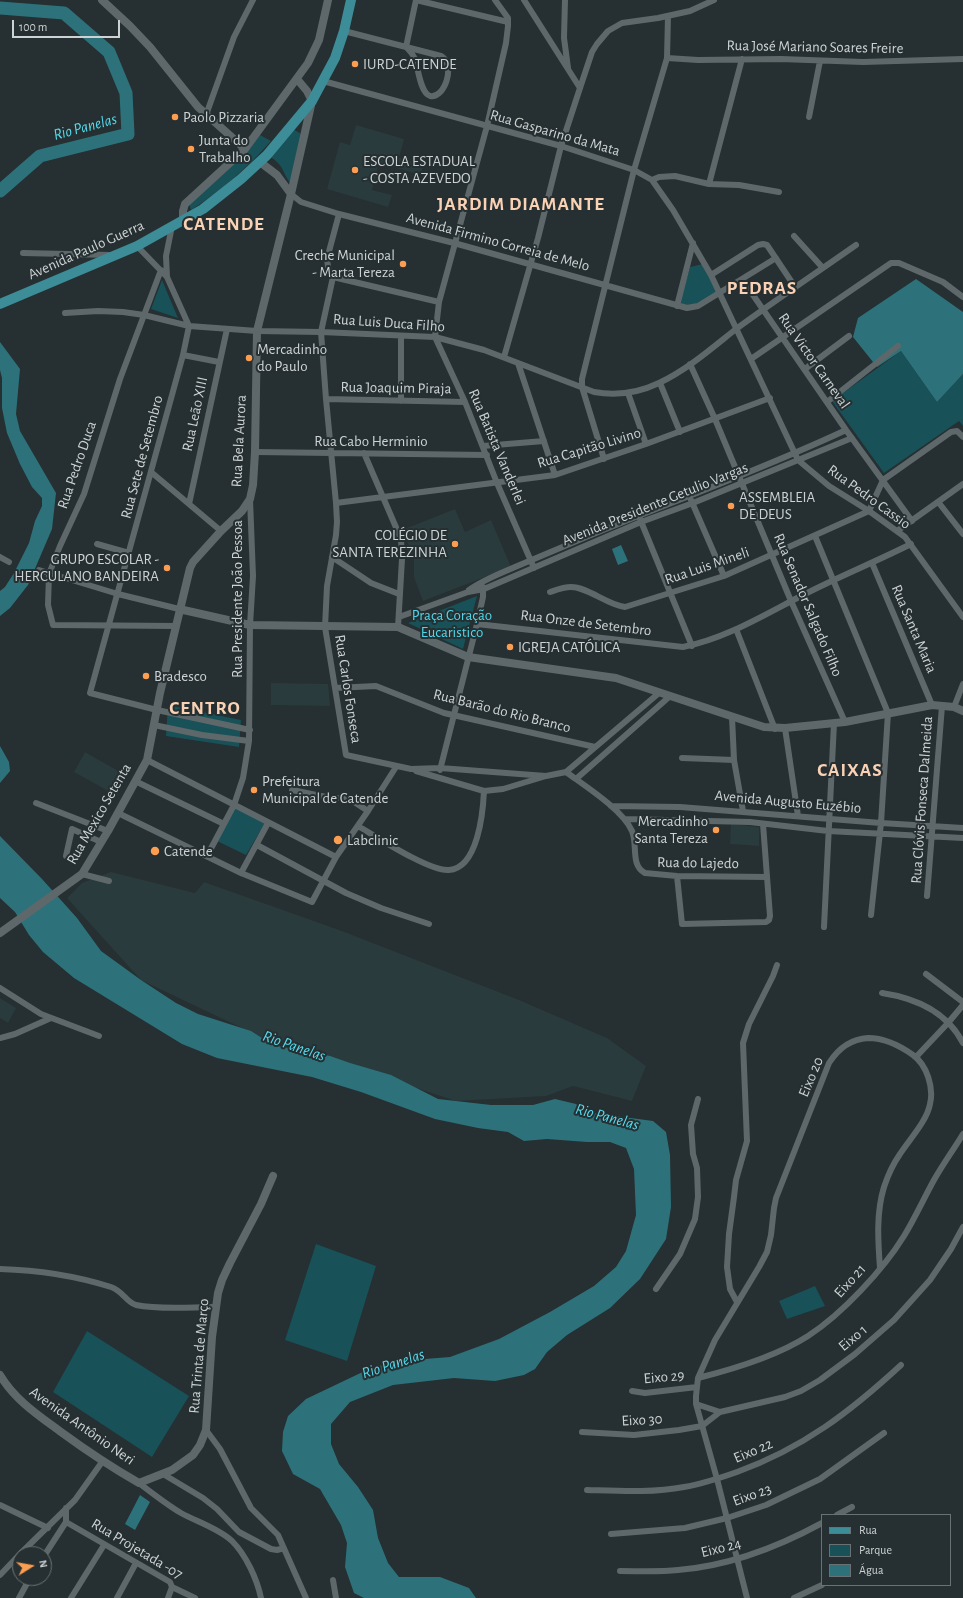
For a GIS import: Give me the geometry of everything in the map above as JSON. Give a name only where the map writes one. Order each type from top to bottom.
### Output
[{"type":"main road","name":"Avenida Paulo Guerra","points":[[0,304],[137,246],[203,209],[228,190],[260,162],[312,101],[335,58],[344,31],[351,0]]},
{"type":"street","points":[[102,0],[150,47],[181,87],[206,115],[245,149]]},
{"type":"street","points":[[206,115],[234,37],[253,0]]},
{"type":"street","points":[[183,220],[183,211],[187,201],[245,149],[297,79],[313,54],[322,30],[328,0]]},
{"type":"street","points":[[406,47],[416,0],[508,22]]},
{"type":"street","points":[[436,337],[439,302],[486,126],[506,43],[508,22],[506,15],[495,0]]},
{"type":"street","points":[[524,0],[580,88]]},
{"type":"street","points":[[565,0],[564,38],[569,71]]},
{"type":"street","points":[[504,357],[562,146],[592,52],[608,31],[626,21],[668,16],[690,11],[714,0]]},
{"type":"street","points":[[604,459],[582,387],[583,376],[634,170],[667,58],[668,16]]},
{"type":"street","points":[[344,31],[406,47],[446,58],[449,70],[443,88],[439,93],[431,96],[424,91],[415,58],[406,47]]},
{"type":"street","name":"Rua José Mariano Soares Freire","points":[[667,58],[698,60],[742,59],[892,62],[963,59]]},
{"type":"street","points":[[709,184],[742,59]]},
{"type":"street","points":[[809,117],[820,61]]},
{"type":"street","points":[[297,79],[307,91],[312,101]]},
{"type":"street","name":"Rua Gasparino da Mata","points":[[323,82],[562,146],[634,170],[652,180]]},
{"type":"street","name":"Rua Bela Aurora","points":[[147,760],[179,609],[190,568],[221,531],[235,519],[250,499],[255,452],[257,331],[291,194],[312,101]]},
{"type":"street","points":[[260,162],[277,175],[291,194]]},
{"type":"street","points":[[780,192],[739,185],[709,184],[668,176],[652,180],[693,243],[720,292],[798,460]]},
{"type":"street","name":"Avenida Firmino Correia de Melo","points":[[291,194],[301,202],[339,214],[454,243],[687,308],[696,307],[776,258]]},
{"type":"street","points":[[339,214],[327,259],[329,274],[333,277],[439,302]]},
{"type":"street","points":[[167,277],[166,256],[172,226]]},
{"type":"street","points":[[794,236],[822,268]]},
{"type":"street","points":[[677,306],[693,243]]},
{"type":"street","points":[[711,275],[758,245],[762,244],[767,246],[795,286]]},
{"type":"street","name":"Rua Luis Duca Filho","points":[[65,313],[110,312],[144,315],[189,326],[257,331],[436,337],[504,357],[594,392],[628,393],[660,383],[690,364],[795,286],[856,245]]},
{"type":"street","points":[[137,246],[167,277],[189,326]]},
{"type":"street","points":[[23,253],[114,255]]},
{"type":"street","points":[[751,359],[891,263],[898,263],[943,282],[963,297]]},
{"type":"street","name":"Rua Pedro Duca","points":[[110,625],[53,625],[48,605],[49,574],[84,494],[120,379],[161,270]]},
{"type":"street","name":"Rua Carlos Fonseca","points":[[333,277],[322,332],[326,399],[336,503],[336,534],[327,586],[325,627],[346,755],[396,767]]},
{"type":"street","name":"Rua Victor Carneval","points":[[742,279],[846,430],[912,521]]},
{"type":"street","name":"Rua Sete de Setembro","points":[[157,710],[90,694],[183,355],[189,326]]},
{"type":"street","name":"Rua Leão XIII","points":[[189,504],[227,329]]},
{"type":"street","points":[[400,336],[400,400]]},
{"type":"street","points":[[805,369],[849,336]]},
{"type":"street","name":"Rua Batista Vanderlei","points":[[436,337],[534,568]]},
{"type":"street","points":[[827,402],[898,346]]},
{"type":"street","points":[[183,355],[219,362]]},
{"type":"street","points":[[518,363],[555,475]]},
{"type":"street","name":"Rua Senador Salgado Filho","points":[[690,364],[715,419],[791,601],[845,722]]},
{"type":"street","points":[[660,383],[680,432]]},
{"type":"street","points":[[628,393],[646,444]]},
{"type":"street","name":"Rua Capitão Livino","points":[[336,503],[555,475],[680,432],[770,398]]},
{"type":"street","name":"Rua Joaquim Piraja","points":[[326,399],[464,402]]},
{"type":"street","name":"Avenida Presidente Getulio Vargas","points":[[468,592],[481,582],[530,560],[639,515],[795,454],[846,430]]},
{"type":"street","points":[[869,511],[883,480],[951,432],[955,431],[961,435]]},
{"type":"street","name":"Avenida Presidente Getulio Vargas","points":[[399,617],[468,592],[484,589],[641,522],[693,503],[852,438]]},
{"type":"street","points":[[483,446],[544,441]]},
{"type":"street","name":"Rua Cabo Herminio","points":[[255,452],[486,455]]},
{"type":"street","points":[[364,453],[398,532],[402,546],[398,627]]},
{"type":"street","name":"Rua Pedro Cassio","points":[[798,460],[830,486],[869,511],[905,537],[963,617]]},
{"type":"street","points":[[151,472],[221,531]]},
{"type":"street","points":[[897,531],[939,503],[963,484]]},
{"type":"street","points":[[690,496],[724,576]]},
{"type":"street","name":"Rua Presidente João Pessoa","points":[[207,856],[234,805],[243,778],[249,741],[250,625],[253,576],[250,499]]},
{"type":"street","points":[[939,503],[963,534]]},
{"type":"street","name":"Rua Luis Mineli","points":[[550,592],[567,587],[575,587],[618,606],[625,607],[724,576],[869,511]]},
{"type":"street","points":[[639,515],[692,646]]},
{"type":"street","points":[[815,536],[888,713],[881,823],[870,915]]},
{"type":"street","points":[[97,544],[129,553]]},
{"type":"street","name":"Rua Onze de Setembro","points":[[477,624],[683,648],[736,629],[834,580],[911,544]]},
{"type":"street","points":[[332,557],[371,583],[399,594]]},
{"type":"street","points":[[0,558],[10,562]]},
{"type":"street","name":"Rua Santa Maria","points":[[872,563],[932,705]]},
{"type":"street","points":[[38,570],[118,594],[250,625],[398,627],[468,657],[616,678],[732,718],[775,729],[845,722],[932,705],[954,707],[963,711]]},
{"type":"street","points":[[438,778],[477,624],[484,589],[481,582]]},
{"type":"street","points":[[110,625],[176,626]]},
{"type":"street","points":[[736,629],[775,729]]},
{"type":"street","points":[[954,707],[963,684]]},
{"type":"street","name":"Rua Barão do Rio Branco","points":[[334,688],[376,686],[454,715],[594,747]]},
{"type":"street","points":[[411,769],[484,791],[503,789],[546,776],[566,772],[659,693]]},
{"type":"street","points":[[576,779],[669,697]]},
{"type":"street","name":"Rua Clóvis Fonseca Dalmeida","points":[[927,896],[942,706]]},
{"type":"street","points":[[157,710],[250,730]]},
{"type":"street","points":[[732,718],[734,760],[743,811]]},
{"type":"street","points":[[824,927],[834,723]]},
{"type":"street","points":[[154,725],[202,735],[249,741]]},
{"type":"street","points":[[785,728],[798,816]]},
{"type":"street","points":[[682,758],[734,760]]},
{"type":"street","points":[[147,760],[336,857]]},
{"type":"street","name":"Rua Mexico Setenta","points":[[0,933],[82,874],[108,831],[147,760]]},
{"type":"street","points":[[118,813],[241,873],[312,902],[336,857],[396,767],[411,769],[440,768],[546,776]]},
{"type":"street","name":"Rua do Lajedo","points":[[566,772],[611,806],[625,819],[634,836],[638,868],[645,873],[651,875],[677,876],[767,877]]},
{"type":"street","points":[[135,781],[224,824]]},
{"type":"street","points":[[292,790],[331,798],[348,798],[368,811]]},
{"type":"street","points":[[358,826],[415,859],[441,869],[454,869],[457,868],[468,856],[479,832],[482,819],[484,791]]},
{"type":"street","points":[[36,803],[108,831]]},
{"type":"street","name":"Avenida Augusto Euzébio","points":[[611,806],[680,807],[963,828]]},
{"type":"street","name":"Avenida Augusto Euzébio","points":[[625,819],[695,820],[763,824],[828,831],[963,838]]},
{"type":"street","points":[[241,873],[268,823]]},
{"type":"street","points":[[677,876],[682,924],[766,922],[769,920],[770,916],[763,824]]},
{"type":"street","points":[[66,856],[72,829],[101,842]]},
{"type":"street","points":[[256,845],[323,881],[381,908],[429,924]]},
{"type":"street","points":[[82,874],[109,881]]},
{"type":"street","points":[[737,1302],[730,1289],[727,1268],[729,1234],[736,1180],[747,1141],[742,1043],[746,1029],[777,965]]},
{"type":"street","points":[[916,1057],[948,1023],[963,1004],[926,974]]},
{"type":"street","points":[[0,988],[30,1008],[51,1018],[99,1036]]},
{"type":"street","points":[[882,993],[906,997],[917,1001],[939,1015],[948,1023],[955,1030],[963,1043]]},
{"type":"street","points":[[0,1038],[15,1034],[51,1018]]},
{"type":"street","name":"Eixo 20","points":[[698,1378],[715,1340],[759,1267],[766,1252],[771,1235],[776,1198],[829,1064],[836,1053],[852,1042],[868,1038],[882,1039],[892,1042],[916,1057],[923,1065],[926,1072],[930,1091],[930,1105],[926,1115],[900,1154],[884,1187],[878,1214],[880,1268]]},
{"type":"street","points":[[656,1289],[680,1254],[695,1219],[698,1198],[697,1168],[693,1154],[690,1125],[698,1099]]},
{"type":"street","name":"Eixo 21","points":[[698,1378],[718,1373],[763,1357],[808,1336],[845,1307],[880,1268],[904,1237],[935,1178],[963,1134]]},
{"type":"street","name":"Rua Trinta de Março","points":[[206,1430],[215,1307],[222,1280],[261,1204],[273,1176]]},
{"type":"street","name":"Eixo 1","points":[[720,1412],[785,1397],[802,1391],[820,1380],[855,1354],[894,1320],[930,1280],[951,1249],[963,1227]]},
{"type":"street","points":[[0,1269],[37,1271],[94,1283],[120,1291],[126,1299],[136,1305],[163,1307],[215,1307]]},
{"type":"street","name":"Eixo 22","points":[[587,1490],[662,1490],[685,1487],[717,1479],[764,1461],[811,1437],[869,1394],[901,1365]]},
{"type":"street","name":"Avenida Antônio Neri","points":[[0,1375],[15,1396],[24,1404],[102,1462],[138,1483],[172,1470],[193,1455],[200,1445],[206,1430]]},
{"type":"street","points":[[698,1378],[696,1404],[717,1479],[747,1598]]},
{"type":"street","name":"Eixo 29","points":[[632,1391],[638,1393],[652,1393],[697,1387]]},
{"type":"street","points":[[696,1404],[720,1412]]},
{"type":"street","points":[[702,1426],[720,1412]]},
{"type":"street","name":"Eixo 30","points":[[582,1432],[634,1435],[702,1426]]},
{"type":"street","points":[[206,1430],[220,1449],[251,1508],[278,1535],[306,1598]]},
{"type":"street","name":"Eixo 23","points":[[611,1534],[670,1530],[727,1518],[781,1498],[820,1479],[884,1433]]},
{"type":"street","points":[[0,1575],[21,1552],[48,1528],[83,1491],[102,1462]]},
{"type":"street","points":[[163,1474],[203,1498],[220,1512],[239,1532],[271,1549],[277,1550],[284,1548]]},
{"type":"street","points":[[138,1483],[180,1512],[231,1541],[249,1567],[259,1589],[261,1598]]},
{"type":"street","points":[[0,1505],[48,1528]]},
{"type":"street","points":[[839,1514],[852,1506]]},
{"type":"street","points":[[50,1546],[66,1522],[66,1508]]},
{"type":"street","name":"Rua Projetada -07","points":[[66,1522],[170,1582],[172,1586],[195,1598]]},
{"type":"street","name":"Eixo 24","points":[[620,1571],[679,1570],[737,1559],[787,1541],[821,1524]]},
{"type":"street","points":[[71,1598],[104,1545]]},
{"type":"street","points":[[117,1598],[136,1563]]},
{"type":"street","points":[[333,1580],[336,1598]]},
{"type":"street","points":[[794,1598],[821,1585]]},
{"type":"street","points":[[19,1598],[26,1586]]},
{"type":"street","points":[[168,1598],[172,1586]]},
{"type":"shaded area","name":"ESCOLA ESTADUAL - COSTA AZEVEDO","points":[[356,125],[404,139],[399,158],[423,165],[421,175],[379,163],[372,190],[392,195],[388,207],[327,189],[340,142],[350,145]]},
{"type":"shaded area","name":"COLÉGIO DE SANTA TEREZINHA","points":[[455,509],[465,532],[491,520],[511,567],[423,601],[414,577],[414,557],[402,530]]},
{"type":"shaded area","points":[[271,683],[328,684],[330,706],[271,705]]},
{"type":"shaded area","points":[[85,752],[127,776],[117,796],[74,772]]},
{"type":"shaded area","points":[[731,824],[759,827],[759,846],[730,844]]},
{"type":"shaded area","points":[[111,872],[195,893],[204,882],[342,931],[519,1000],[607,1038],[646,1066],[632,1101],[573,1086],[546,1096],[456,1101],[263,1038],[141,980],[67,898],[82,883]]},
{"type":"shaded area","points":[[0,998],[16,1008],[8,1023],[0,1018]]},
{"type":"green space","points":[[293,129],[303,135],[291,184],[278,163],[269,156]]},
{"type":"green space","points":[[260,135],[271,141],[234,178],[191,210],[189,204],[244,154]]},
{"type":"green space","points":[[703,264],[718,292],[695,304],[685,305],[680,303],[690,267]]},
{"type":"green space","points":[[162,280],[178,318],[151,309]]},
{"type":"green space","points":[[901,351],[937,402],[963,374],[963,426],[959,421],[884,473],[832,401]]},
{"type":"green space","name":"Praça Coração Eucaristico","points":[[477,596],[463,649],[408,623]]},
{"type":"green space","points":[[168,705],[241,720],[239,747],[166,736]]},
{"type":"green space","points":[[235,808],[265,823],[246,855],[217,841]]},
{"type":"green space","points":[[316,1244],[376,1266],[347,1361],[285,1340]]},
{"type":"green space","points":[[815,1286],[825,1306],[787,1319],[779,1301]]},
{"type":"green space","points":[[87,1331],[189,1396],[152,1457],[53,1392]]},
{"type":"water","points":[[916,279],[963,312],[963,374],[937,402],[901,351],[877,367],[853,337],[858,318]]},
{"type":"water","points":[[0,342],[20,369],[16,414],[20,431],[56,493],[52,529],[28,585],[10,608],[0,616],[0,591],[5,587],[14,573],[29,543],[35,521],[42,506],[42,498],[32,487],[20,464],[7,433],[2,408]]},
{"type":"water","points":[[621,545],[628,561],[618,565],[612,549]]},
{"type":"water","points":[[0,746],[9,762],[10,771],[0,783]]},
{"type":"water","points":[[0,836],[77,918],[101,951],[176,1003],[198,1014],[251,1031],[273,1045],[330,1056],[391,1075],[438,1099],[491,1105],[533,1105],[555,1099],[576,1104],[586,1112],[653,1121],[666,1132],[670,1155],[671,1207],[666,1239],[640,1279],[610,1308],[567,1335],[547,1352],[535,1369],[524,1375],[495,1381],[454,1378],[393,1385],[350,1402],[331,1424],[331,1444],[339,1464],[358,1487],[373,1510],[378,1538],[388,1563],[399,1577],[440,1577],[469,1588],[476,1598],[364,1598],[354,1593],[345,1567],[347,1543],[341,1525],[320,1489],[293,1474],[282,1451],[283,1432],[288,1416],[306,1399],[371,1368],[400,1361],[450,1357],[499,1339],[550,1312],[594,1286],[616,1267],[626,1251],[636,1215],[634,1169],[626,1148],[610,1142],[547,1139],[524,1141],[508,1132],[478,1128],[435,1119],[361,1092],[312,1077],[217,1058],[182,1044],[74,978],[43,952],[29,935],[15,912],[0,898]]},
{"type":"water","points":[[140,1495],[150,1502],[135,1530],[125,1524]]},
{"type":"waterway","name":"Rio Panelas","points":[[0,8],[64,13],[109,52],[126,93],[128,134],[40,156],[0,191]]},
{"type":"place","name":"IURD-CATENDE","points":[[355,64]]},
{"type":"place","name":"Paolo Pizzaria","points":[[175,117]]},
{"type":"place","name":"Junta do Trabalho","points":[[191,149]]},
{"type":"place","name":"ESCOLA ESTADUAL - COSTA AZEVEDO","points":[[355,170]]},
{"type":"place","name":"Creche Municipal - Marta Tereza","points":[[403,264]]},
{"type":"place","name":"Mercadinho do Paulo","points":[[249,358]]},
{"type":"place","name":"ASSEMBLEIA DE DEUS","points":[[731,506]]},
{"type":"place","name":"COLÉGIO DE SANTA TEREZINHA","points":[[455,544]]},
{"type":"place","name":"GRUPO ESCOLAR - HERCULANO BANDEIRA","points":[[167,568]]},
{"type":"place","name":"IGREJA CATÓLICA","points":[[510,647]]},
{"type":"place","name":"Bradesco","points":[[146,676]]},
{"type":"place","name":"Prefeitura Municipal de Catende","points":[[254,790]]},
{"type":"place","name":"Mercadinho Santa Tereza","points":[[716,830]]},
{"type":"place","name":"Labclinic","points":[[338,840]]},
{"type":"place","name":"Catende","points":[[155,851]]},
{"type":"district","name":"JARDIM DIAMANTE","points":[[521,204]]},
{"type":"district","name":"CATENDE","points":[[224,224]]},
{"type":"district","name":"PEDRAS","points":[[762,288]]},
{"type":"district","name":"CENTRO","points":[[205,708]]},
{"type":"district","name":"CAIXAS","points":[[850,770]]}]
